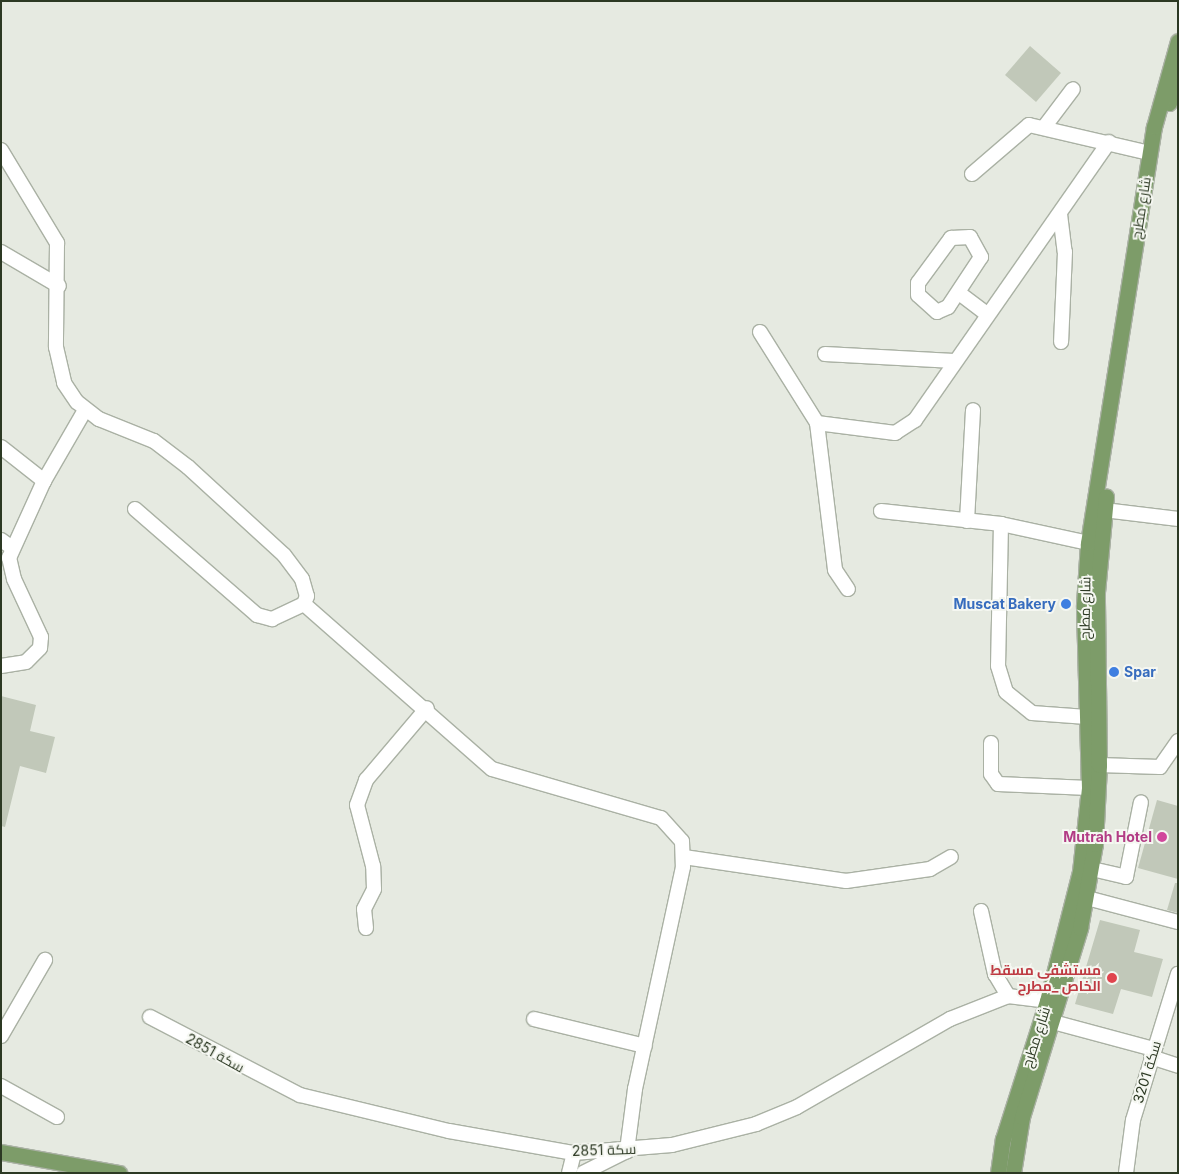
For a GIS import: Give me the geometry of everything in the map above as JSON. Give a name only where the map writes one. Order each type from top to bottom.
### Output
[{"type":"main road","name":"شارع مطرح","points":[[998,1173],[1003,1139],[1048,1001],[1078,881],[1088,788],[1084,605],[1088,543],[1149,153],[1178,41]]},
{"type":"main road","name":"شارع مطرح","points":[[1013,1173],[1022,1117],[1053,1022],[1087,898],[1092,869],[1099,765],[1097,592],[1104,510],[1163,129],[1178,76]]},
{"type":"main road","points":[[1,1152],[119,1173]]},
{"type":"street","points":[[1045,126],[1073,88]]},
{"type":"street","points":[[972,174],[1029,125],[1045,126],[1149,153]]},
{"type":"street","points":[[817,423],[895,433],[915,420],[954,360],[1060,214],[1109,142]]},
{"type":"street","points":[[1,150],[57,244],[59,286],[58,365],[70,393],[85,410],[154,441],[188,467],[284,555],[302,579],[307,596],[304,604],[272,619],[257,615],[135,509]]},
{"type":"street","points":[[1060,214],[1065,252],[1061,342]]},
{"type":"street","points":[[970,237],[981,257],[959,293],[948,308],[937,312],[918,295],[918,283],[951,238],[970,237]]},
{"type":"street","points":[[1,252],[59,286]]},
{"type":"street","points":[[959,293],[987,314]]},
{"type":"street","points":[[760,332],[817,423],[835,570],[848,589]]},
{"type":"street","points":[[825,354],[954,360]]},
{"type":"street","points":[[1,666],[35,657],[41,637],[10,569],[6,544],[85,410]]},
{"type":"street","points":[[967,521],[973,410]]},
{"type":"street","points":[[1,447],[44,481]]},
{"type":"street","points":[[1104,510],[1178,519]]},
{"type":"street","points":[[881,511],[1001,524],[1088,543]]},
{"type":"street","points":[[1001,524],[998,666],[1006,692],[1032,713],[1087,718]]},
{"type":"street","points":[[304,604],[427,708],[492,769],[506,776],[661,818],[682,841],[684,857],[645,1046],[627,1151],[583,1173]]},
{"type":"street","points":[[366,928],[364,909],[374,889],[373,874],[358,805],[366,780],[427,708]]},
{"type":"street","points":[[1099,765],[1160,767],[1178,741]]},
{"type":"street","points":[[991,743],[991,774],[998,784],[1088,788]]},
{"type":"street","points":[[1092,869],[1126,877],[1141,802]]},
{"type":"street","points":[[684,857],[846,881],[930,869],[951,857]]},
{"type":"street","points":[[1087,898],[1178,922]]},
{"type":"street","points":[[981,911],[995,974],[1008,996]]},
{"type":"street","points":[[1,1036],[46,960]]},
{"type":"street","name":"سكة 3201","points":[[1126,1173],[1133,1120],[1178,974]]},
{"type":"street","name":"سكة 2851","points":[[150,1018],[300,1095],[449,1131],[574,1153],[627,1151],[756,1124],[821,1093],[950,1019],[1008,996],[1048,1001]]},
{"type":"street","points":[[534,1019],[645,1046]]},
{"type":"street","points":[[1053,1022],[1153,1053],[1178,1066]]},
{"type":"street","points":[[1,1086],[57,1117]]},
{"type":"street","points":[[569,1173],[574,1153]]},
{"type":"building","points":[[1030,46],[1061,73],[1036,102],[1005,75]]},
{"type":"building","points":[[1,696],[36,705],[30,731],[55,737],[46,773],[20,766],[5,827],[1,826]]},
{"type":"building","name":"Mutrah Hotel","points":[[1157,800],[1178,806],[1178,879],[1138,868]]},
{"type":"building","points":[[1175,883],[1178,883],[1178,913],[1167,910]]},
{"type":"building","points":[[1100,920],[1140,930],[1134,952],[1163,959],[1152,997],[1121,989],[1113,1014],[1075,1004]]},
{"type":"place","name":"Muscat Bakery","points":[[1066,604]]},
{"type":"place","name":"Spar","points":[[1114,672]]},
{"type":"place","name":"Mutrah Hotel","points":[[1162,837]]},
{"type":"place","name":"مستشفى مسقط الخاص _مطرح","points":[[1112,978]]}]
